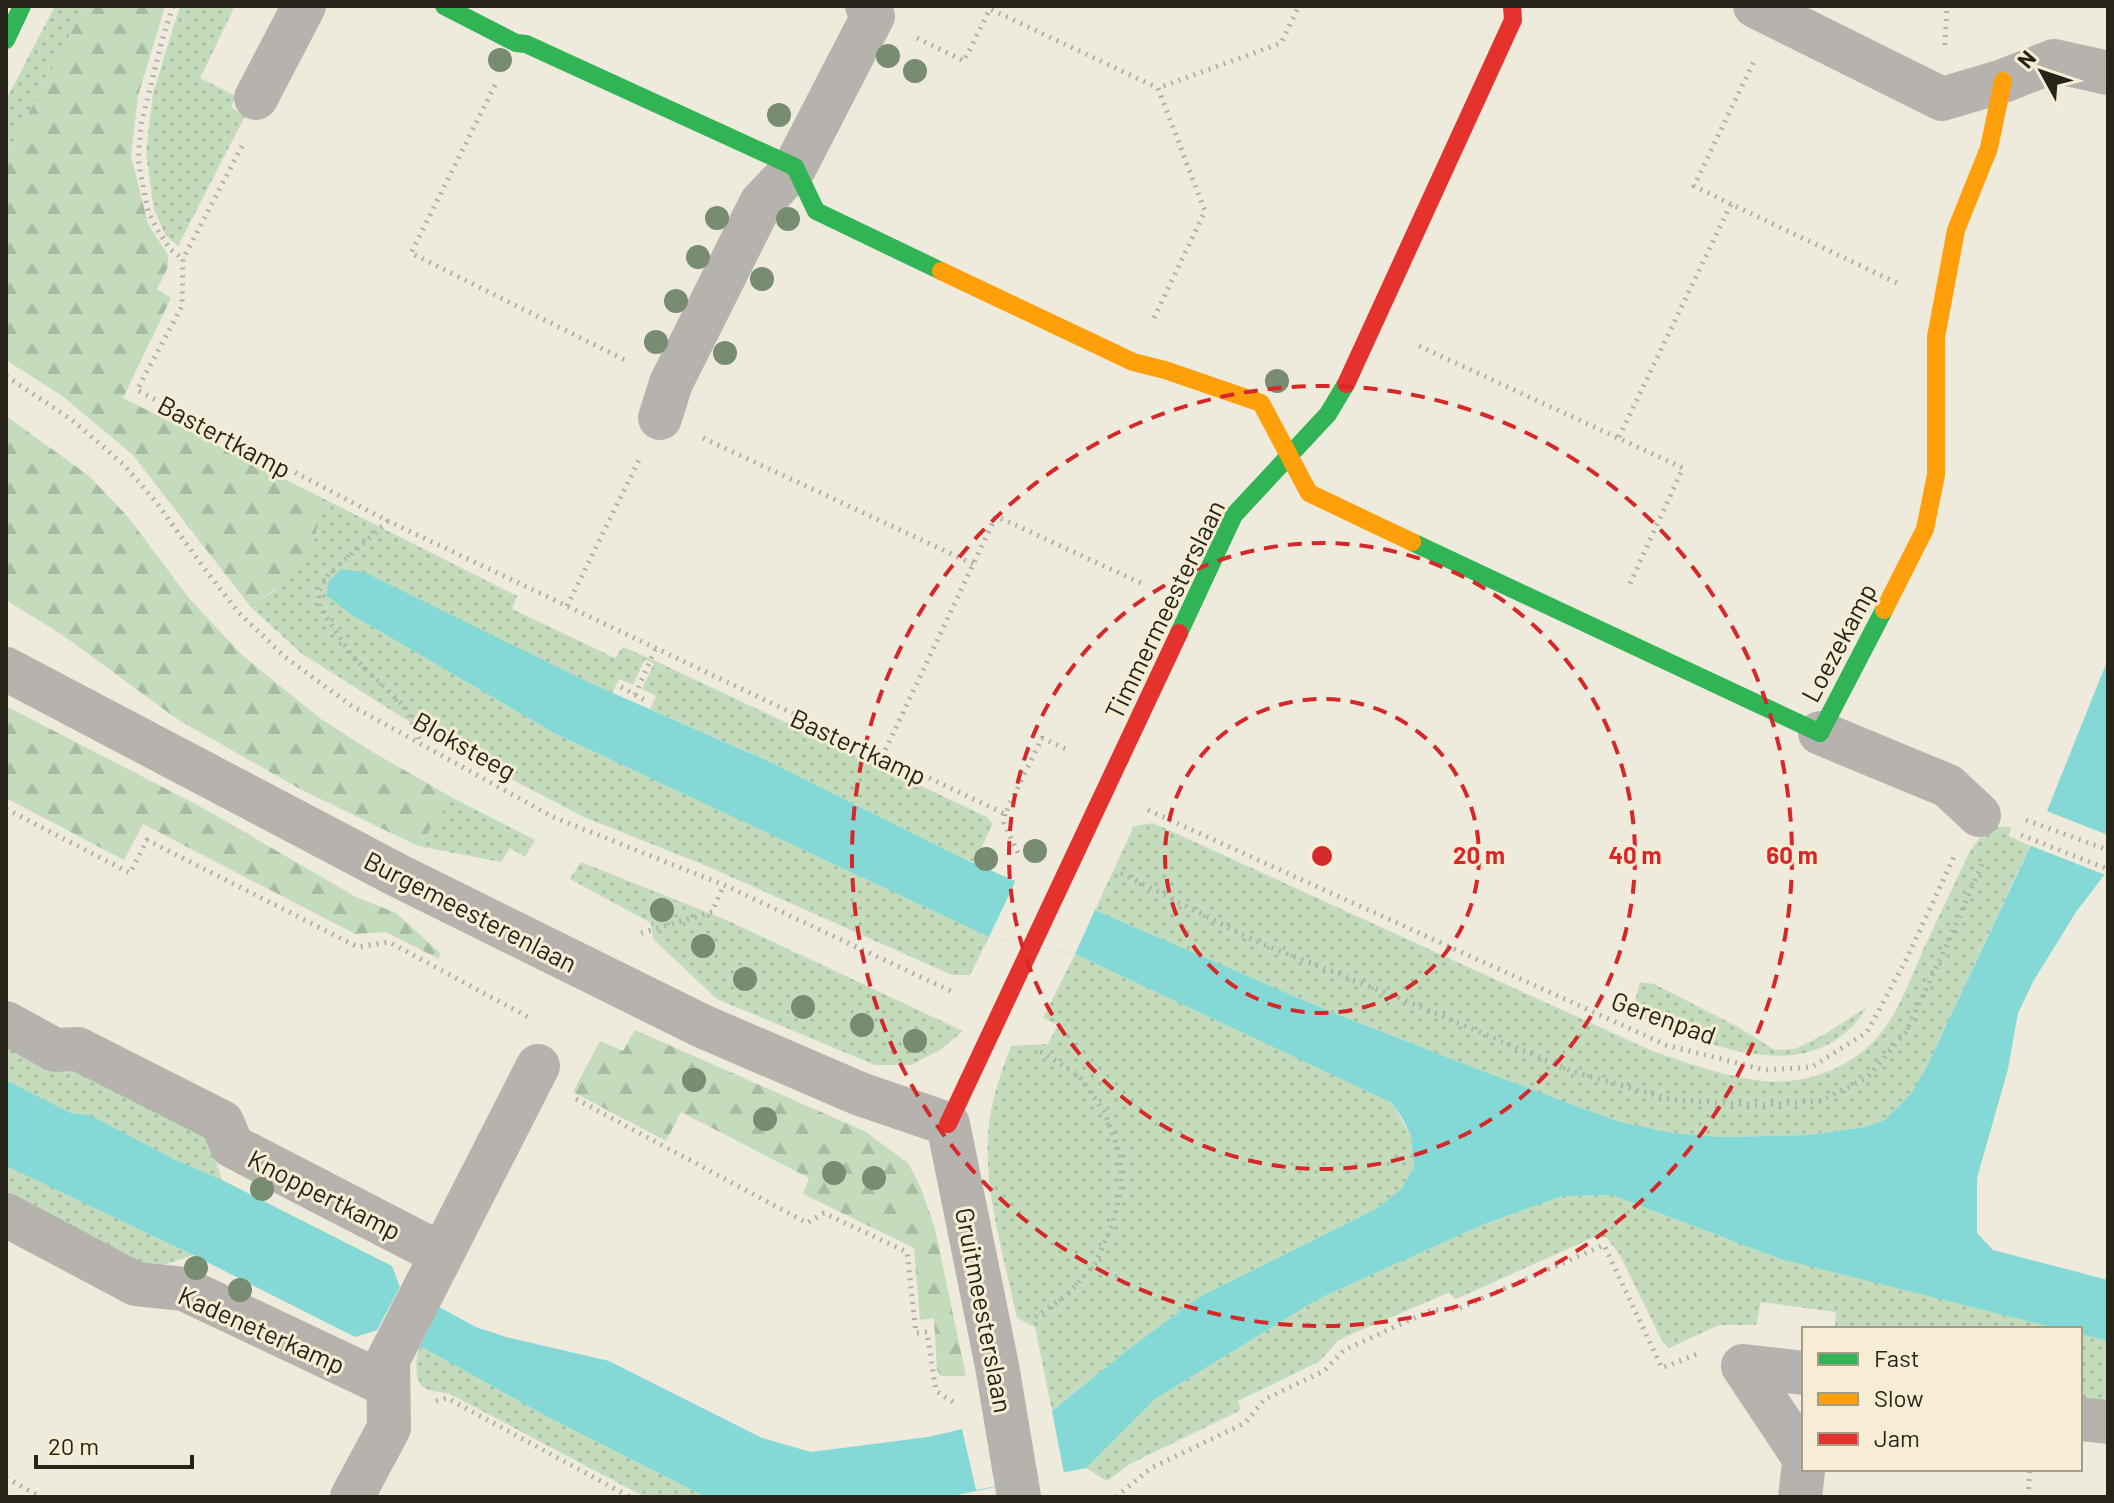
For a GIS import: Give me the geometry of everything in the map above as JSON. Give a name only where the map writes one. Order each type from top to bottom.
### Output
[{"type":"street","points":[[6,40],[22,6]]},
{"type":"street","points":[[256,98],[304,6]]},
{"type":"street","points":[[444,6],[516,43],[526,44],[795,167],[816,211],[1133,362],[1261,403],[1290,455]]},
{"type":"street","name":"Timmermeesterslaan","points":[[948,1124],[1234,515],[1328,414],[1345,386],[1513,20],[1512,6]]},
{"type":"street","points":[[666,401],[761,203],[795,167],[870,11]]},
{"type":"street","points":[[1765,11],[1942,99],[2003,81],[2054,61],[2108,73]]},
{"type":"street","name":"Loezekamp","points":[[1290,455],[1309,493],[1820,733],[1925,529],[1936,475],[1936,337],[1956,230],[1989,148],[2003,81]]},
{"type":"street","name":"Burgemeesterenlaan","points":[[6,669],[399,876],[702,1026],[860,1094],[948,1124]]},
{"type":"street","points":[[1820,733],[1948,786],[2001,820]]},
{"type":"street","name":"Knoppertkamp","points":[[6,1023],[55,1050],[78,1049],[222,1122],[232,1146],[431,1273]]},
{"type":"street","points":[[352,1497],[389,1428],[387,1372],[431,1273],[542,1058]]},
{"type":"street","name":"Gruitmeesterslaan","points":[[948,1124],[1018,1490]]},
{"type":"street","name":"Kadeneterkamp","points":[[6,1215],[136,1284],[184,1289],[387,1372]]},
{"type":"street","points":[[1743,1366],[1802,1373]]},
{"type":"street","points":[[1743,1366],[1802,1457]]},
{"type":"street","points":[[2082,1419],[2108,1422]]},
{"type":"street","points":[[1800,1497],[1803,1471]]},
{"type":"path","points":[[173,6],[141,125],[138,160],[148,211],[170,249],[183,259]]},
{"type":"path","points":[[1158,88],[1281,43],[1299,6]]},
{"type":"path","points":[[870,11],[964,61],[990,9],[1158,88],[1205,211],[1133,362]]},
{"type":"path","points":[[1765,11],[1694,186],[1942,304]]},
{"type":"path","points":[[516,43],[411,253],[666,401],[973,564]]},
{"type":"path","name":"Bastertkamp","points":[[256,98],[260,110],[183,259],[182,306],[137,390],[388,521],[1005,814]]},
{"type":"path","points":[[1619,437],[1731,204]]},
{"type":"path","points":[[1419,346],[1683,468],[1608,633]]},
{"type":"path","name":"Bloksteeg","points":[[6,376],[72,420],[124,465],[156,502],[239,613],[285,657],[352,706],[553,817],[724,885],[996,1022],[1079,1076],[1105,1113],[1120,1154],[1121,1191],[1112,1225],[1095,1264],[1067,1295],[1025,1324]]},
{"type":"path","points":[[567,606],[666,401]]},
{"type":"path","points":[[882,757],[996,516],[1145,585]]},
{"type":"path","points":[[388,521],[329,574],[319,591],[320,608],[353,657],[405,707],[421,744]]},
{"type":"path","points":[[635,695],[655,650]]},
{"type":"path","points":[[621,687],[648,702]]},
{"type":"path","points":[[1021,859],[1004,823],[1005,814],[1042,738],[1108,780]]},
{"type":"path","name":"Gerenpad","points":[[1108,780],[1666,1045],[1765,1070],[1812,1067],[1867,1032],[1906,960],[1952,860],[2001,820]]},
{"type":"path","points":[[6,809],[130,873],[147,840],[358,947],[389,942],[542,1058],[807,1223],[824,1213],[907,1252],[916,1333],[927,1332],[936,1391],[955,1404]]},
{"type":"path","points":[[2001,820],[2108,850]]},
{"type":"path","points":[[2001,820],[2108,869]]},
{"type":"path","points":[[1120,872],[1255,941],[1571,1071],[1673,1100],[1757,1105],[1820,1101],[1867,1078],[1905,1033],[1983,862]]},
{"type":"path","points":[[641,933],[712,912],[724,885]]},
{"type":"path","points":[[1116,1497],[1151,1468],[1245,1423],[1265,1399],[1324,1371],[1344,1350],[1432,1310],[1458,1309],[1604,1245],[1662,1368],[1695,1353],[1743,1366]]},
{"type":"path","points":[[387,1372],[417,1405],[447,1398],[628,1497]]},
{"type":"path","points":[[2028,1497],[2030,1471]]},
{"type":"path","points":[[6,1478],[41,1497]]},
{"type":"green space","points":[[55,6],[85,6],[6,156],[6,100]]},
{"type":"green space","points":[[85,6],[165,6],[138,96],[131,155],[148,224],[168,255],[168,267],[157,289],[171,298],[123,398],[322,498],[316,531],[305,558],[280,585],[250,606],[132,454],[61,395],[6,360],[6,156]]},
{"type":"green space","points":[[180,6],[235,6],[200,78],[236,96],[231,107],[245,116],[178,246],[166,236],[154,210],[146,153],[153,93]]},
{"type":"green space","points":[[6,416],[89,476],[128,517],[188,597],[243,656],[321,719],[453,798],[418,846],[300,789],[177,719],[64,636],[6,600]]},
{"type":"green space","points":[[322,498],[517,596],[512,609],[615,658],[623,647],[651,659],[987,817],[993,824],[974,862],[766,760],[650,709],[656,696],[642,689],[654,664],[645,659],[633,685],[619,679],[612,693],[327,596],[350,614],[554,733],[989,937],[970,975],[952,975],[709,867],[586,818],[449,747],[301,653],[250,606],[273,592],[315,538]]},
{"type":"green space","points":[[6,706],[203,808],[356,897],[396,913],[440,953],[439,959],[386,932],[355,934],[143,824],[124,860],[6,798]]},
{"type":"green space","points":[[453,798],[535,840],[525,857],[510,848],[501,862],[418,846]]},
{"type":"green space","points":[[1153,823],[1652,1051],[1735,1076],[1778,1082],[1823,1073],[1851,1060],[1874,1041],[1890,1021],[1970,851],[1983,835],[1996,827],[2011,827],[2009,836],[2030,846],[1927,1066],[1912,1092],[1899,1106],[1884,1120],[1865,1127],[1809,1135],[1722,1137],[1672,1133],[1617,1121],[1324,1009],[1095,910],[1134,826]]},
{"type":"green space","points":[[581,862],[724,919],[963,1031],[940,1050],[911,1065],[875,1065],[717,999],[653,939],[651,923],[570,879]]},
{"type":"green space","points":[[1075,954],[1392,1103],[1411,1136],[1414,1167],[1401,1189],[1374,1210],[1199,1297],[1052,1411],[1035,1327],[1017,1318],[995,1218],[988,1141],[994,1099],[1011,1046],[1048,1044],[1058,1025],[1043,1018]]},
{"type":"green space","points":[[1640,982],[1654,984],[1775,1050],[1795,1049],[1867,1007],[1844,1034],[1817,1049],[1787,1055],[1756,1054],[1691,1037],[1632,1013]]},
{"type":"green space","points":[[635,1030],[866,1132],[908,1163],[935,1229],[966,1376],[941,1376],[937,1370],[934,1318],[920,1320],[914,1248],[803,1194],[809,1178],[681,1112],[666,1141],[573,1092],[600,1041],[623,1051]]},
{"type":"green space","points":[[6,1042],[65,1073],[75,1069],[208,1136],[222,1180],[90,1115],[71,1113],[6,1080]]},
{"type":"green space","points":[[6,1166],[193,1255],[143,1272],[6,1201]]},
{"type":"green space","points":[[1612,1195],[1780,1259],[2051,1327],[1835,1327],[1836,1312],[1761,1302],[1756,1325],[1719,1325],[1669,1348],[1662,1341],[1620,1255],[1606,1237],[1592,1238],[1456,1299],[1448,1293],[1338,1340],[1320,1361],[1238,1401],[1241,1410],[1130,1464],[1107,1481],[1086,1468],[1155,1399],[1318,1299],[1482,1225],[1562,1196]]},
{"type":"green space","points":[[2082,1334],[2108,1341],[2108,1405],[2082,1403]]},
{"type":"green space","points":[[420,1346],[544,1415],[706,1497],[645,1497],[450,1394],[424,1388],[417,1374]]},
{"type":"water","points":[[341,569],[364,572],[590,683],[766,760],[960,857],[1095,910],[1324,1009],[1617,1121],[1672,1133],[1722,1137],[1809,1135],[1865,1127],[1884,1120],[1912,1092],[2047,811],[2108,659],[2108,867],[2034,980],[2018,1013],[2008,1069],[1977,1178],[1977,1233],[1993,1250],[2108,1280],[2108,1341],[2082,1334],[2082,1327],[2051,1327],[1780,1259],[1612,1195],[1562,1196],[1482,1225],[1318,1299],[1155,1399],[1086,1468],[947,1497],[706,1497],[544,1415],[420,1346],[439,1307],[476,1327],[506,1337],[609,1361],[762,1438],[811,1452],[928,1437],[1052,1411],[1199,1297],[1374,1210],[1401,1189],[1414,1167],[1411,1136],[1392,1103],[1075,954],[989,937],[554,733],[350,614],[327,596],[328,582]]},
{"type":"water","points":[[6,1080],[71,1113],[90,1115],[392,1266],[400,1287],[377,1330],[355,1337],[6,1166]]},
{"type":"pier","points":[[2044,810],[2108,835],[2108,876],[2026,844]]},
{"type":"pier","points":[[1017,878],[1095,910],[1075,954],[989,937]]},
{"type":"pier","points":[[1051,1406],[1064,1473],[976,1490],[962,1429]]},
{"type":"traffic: fast","points":[[6,40],[22,6]]},
{"type":"traffic: fast","points":[[444,6],[516,43],[526,44],[795,167],[816,211],[941,271]]},
{"type":"traffic: fast","points":[[1179,633],[1234,515],[1328,414],[1346,384]]},
{"type":"traffic: fast","points":[[1412,542],[1820,733],[1884,610]]},
{"type":"traffic: slow","points":[[1884,610],[1925,529],[1936,475],[1936,337],[1956,230],[1989,148],[2003,81]]},
{"type":"traffic: slow","points":[[941,271],[1133,362],[1261,403],[1309,493],[1412,542]]},
{"type":"traffic: jam","points":[[1346,384],[1513,20],[1512,6]]},
{"type":"traffic: jam","points":[[948,1124],[1179,633]]}]
